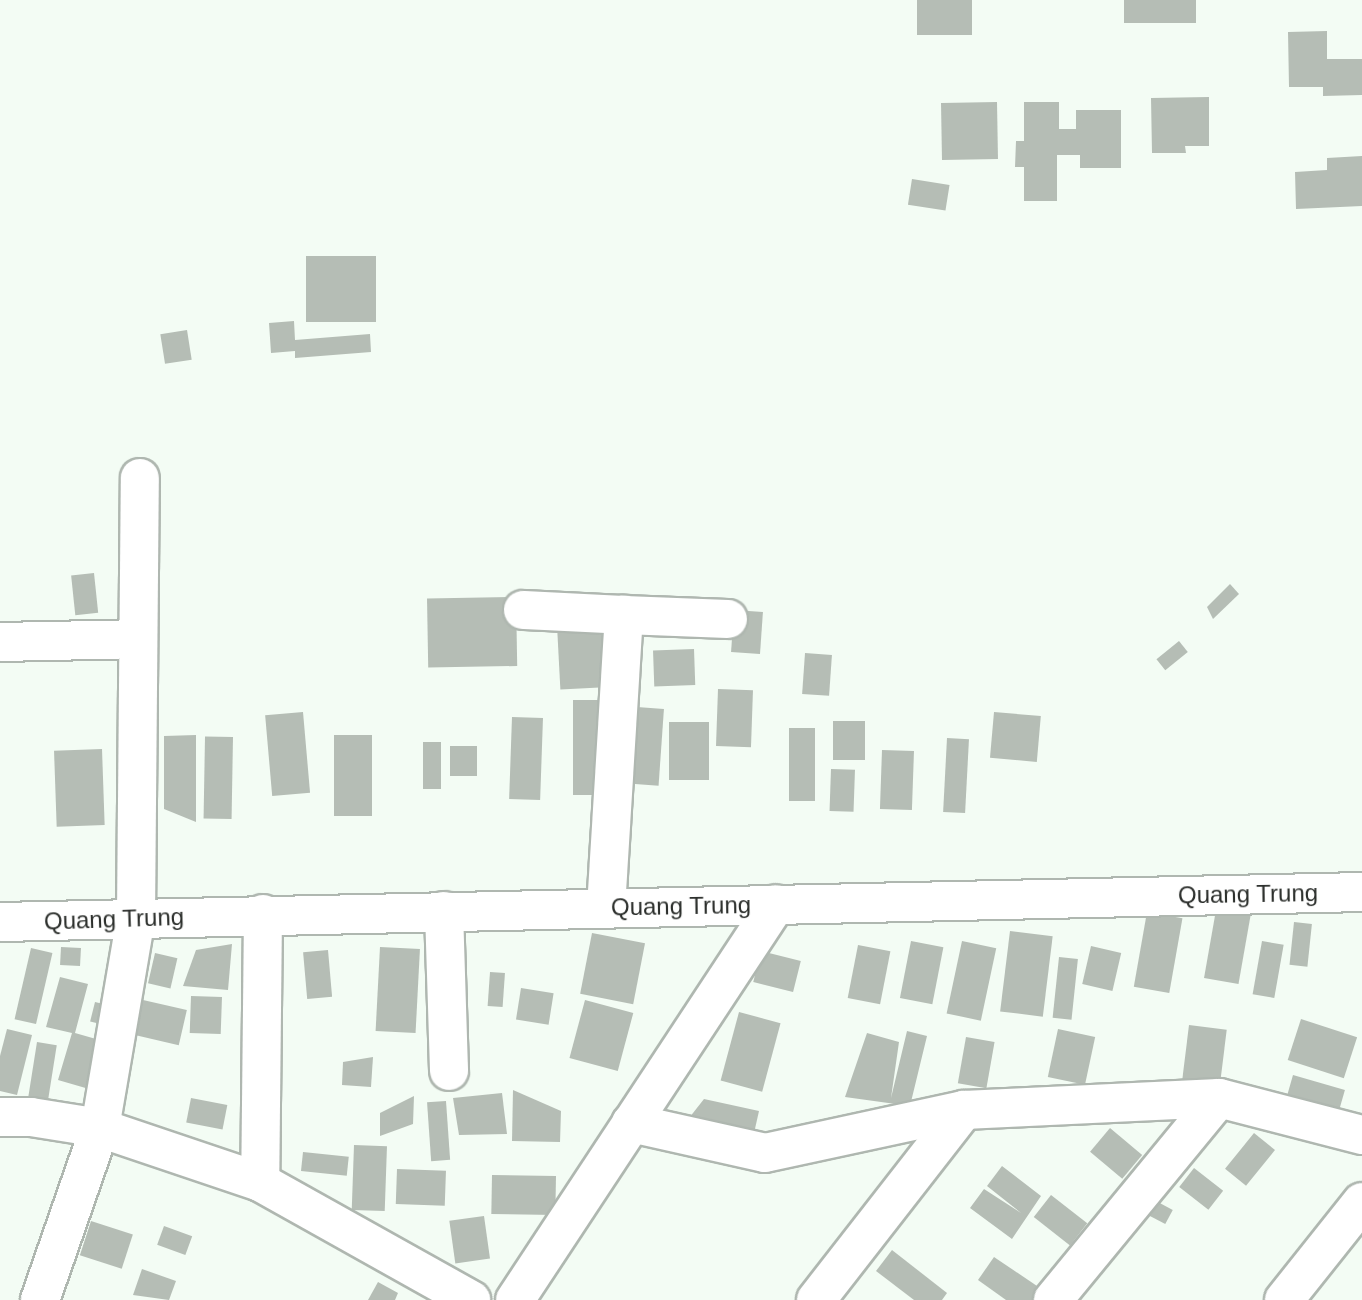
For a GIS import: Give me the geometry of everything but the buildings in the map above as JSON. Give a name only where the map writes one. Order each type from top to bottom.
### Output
[{"type":"street","points":[[40,1300],[100,1128],[136,917],[141,478]]},
{"type":"street","points":[[523,610],[728,619]]},
{"type":"street","points":[[606,908],[624,615]]},
{"type":"street","points":[[0,642],[138,639]]},
{"type":"street","name":"Quang Trung","points":[[0,922],[263,914],[1362,892]]},
{"type":"street","points":[[515,1300],[776,904]]},
{"type":"street","points":[[444,911],[449,1071]]},
{"type":"street","points":[[260,1182],[263,914]]},
{"type":"street","points":[[631,1123],[729,1148],[774,1152],[964,1110],[1219,1098],[1362,1135]]},
{"type":"street","points":[[1053,1300],[1219,1098]]},
{"type":"street","points":[[816,1300],[964,1110]]},
{"type":"street","points":[[0,1117],[31,1117],[100,1128],[260,1182],[471,1300]]},
{"type":"street","points":[[1284,1300],[1362,1202]]}]
